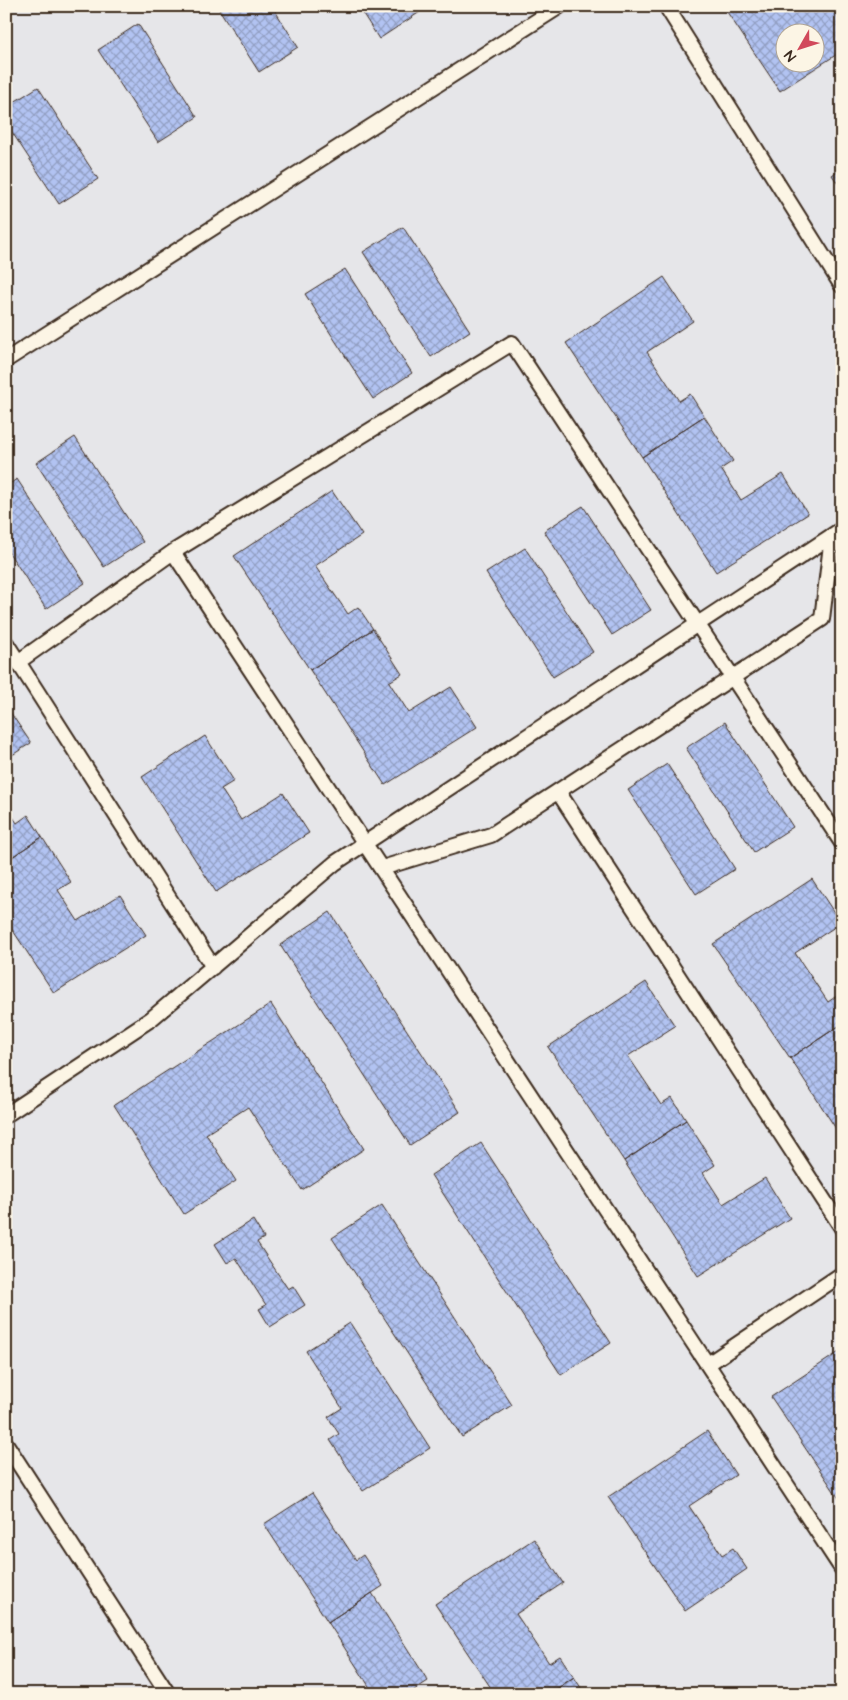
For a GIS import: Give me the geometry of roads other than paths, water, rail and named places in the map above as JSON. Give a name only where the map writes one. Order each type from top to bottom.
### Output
[{"type":"lane","points":[[6,360],[560,6]]},
{"type":"lane","points":[[666,6],[842,286]]},
{"type":"lane","points":[[18,662],[173,552],[512,343],[842,843]]},
{"type":"lane","points":[[6,1116],[151,1019],[335,863],[837,533]]},
{"type":"lane","points":[[382,868],[491,835],[559,793],[822,619],[837,533]]},
{"type":"lane","points":[[173,552],[842,1569]]},
{"type":"lane","points":[[6,643],[213,966]]},
{"type":"lane","points":[[559,793],[842,1228]]},
{"type":"lane","points":[[708,1364],[842,1274]]},
{"type":"lane","points":[[6,1444],[168,1694]]}]
